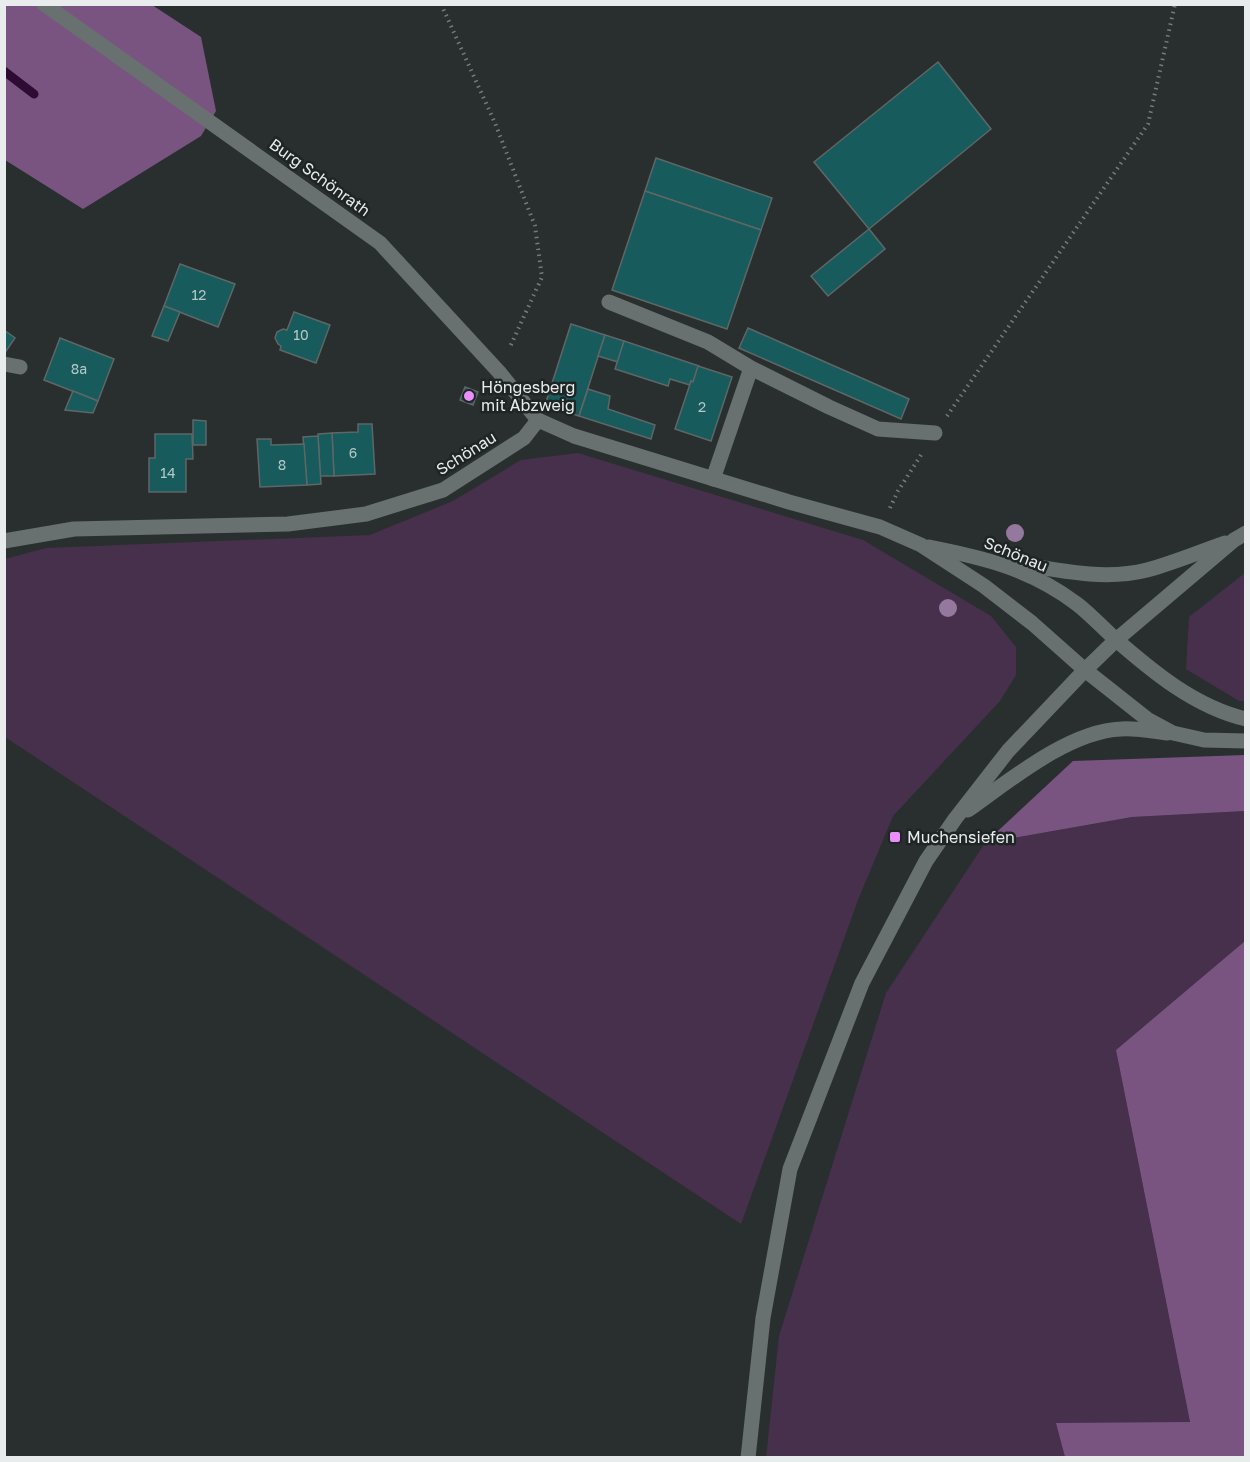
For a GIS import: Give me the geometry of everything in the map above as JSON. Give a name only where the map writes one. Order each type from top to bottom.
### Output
[{"type":"street","name":"Burg Schönrath","points":[[44,4],[380,243],[499,372],[538,420]]},
{"type":"street","points":[[609,302],[708,342],[751,368],[878,429],[935,433]]},
{"type":"street","points":[[713,478],[751,368]]},
{"type":"street","name":"Schönau","points":[[4,541],[74,529],[288,524],[366,514],[443,490],[524,438],[538,420],[574,436],[880,527],[921,545],[984,586],[1147,719],[1173,733]]},
{"type":"street","points":[[985,558],[1065,572],[1110,574],[1145,570],[1240,537]]},
{"type":"street","points":[[748,1458],[763,1318],[790,1169],[862,983],[926,861],[955,819],[1008,752],[1085,670],[1116,640],[1240,537]]},
{"type":"street","name":"Schönau","points":[[921,545],[985,558],[1037,579],[1077,605],[1156,674],[1199,702],[1245,719]]},
{"type":"street","points":[[955,819],[1034,764],[1079,738],[1120,729],[1173,733],[1204,740],[1245,741]]},
{"type":"path","points":[[441,4],[495,123],[535,226],[542,277],[499,372]]},
{"type":"path","points":[[880,527],[898,491],[935,433],[1148,124],[1175,4]]},
{"type":"shaded area","points":[[4,5],[152,5],[201,37],[216,111],[201,136],[83,209],[5,160]]},
{"type":"shaded area","points":[[578,453],[863,540],[991,616],[1016,647],[1016,675],[1000,701],[893,816],[858,900],[741,1224],[5,737],[5,559],[46,548],[370,535],[453,501],[521,460]]},
{"type":"shaded area","points":[[1245,573],[1246,701],[1239,701],[1186,669],[1189,617]]},
{"type":"shaded area","points":[[1245,755],[1245,811],[1132,817],[985,843],[1073,761]]},
{"type":"shaded area","points":[[1245,811],[1245,941],[1116,1050],[1190,1423],[1057,1423],[1065,1457],[766,1458],[779,1336],[886,993],[985,843],[1132,817]]},
{"type":"shaded area","points":[[1245,941],[1245,1457],[1065,1457],[1056,1423],[1190,1422],[1116,1050]]},
{"type":"building","points":[[938,62],[991,129],[869,229],[814,162]]},
{"type":"building","points":[[656,158],[772,198],[761,230],[645,191]]},
{"type":"building","points":[[645,191],[761,230],[727,329],[612,290]]},
{"type":"building","points":[[869,229],[885,249],[828,296],[811,276]]},
{"type":"building","points":[[180,264],[235,284],[218,327],[164,306]]},
{"type":"building","points":[[164,306],[180,312],[168,341],[152,336]]},
{"type":"building","points":[[294,312],[330,325],[316,363],[280,350],[281,346],[275,338],[277,332],[287,330]]},
{"type":"building","points":[[571,324],[605,335],[579,416],[545,405]]},
{"type":"building","points":[[748,328],[909,399],[901,419],[739,348]]},
{"type":"building","points":[[4,330],[15,338],[4,354]]},
{"type":"building","points":[[605,335],[624,341],[618,362],[598,356]]},
{"type":"building","points":[[60,338],[114,359],[98,401],[44,380]]},
{"type":"building","points":[[624,341],[699,366],[693,382],[691,381],[690,385],[670,379],[668,386],[615,369]]},
{"type":"building","points":[[698,366],[732,377],[711,441],[675,429]]},
{"type":"building","name":"Höngesberg mit Abzweig","points":[[465,387],[478,392],[473,405],[460,400]]},
{"type":"building","points":[[588,389],[610,396],[608,409],[655,425],[651,439],[579,416]]},
{"type":"building","points":[[73,391],[98,401],[93,413],[65,410]]},
{"type":"building","points":[[193,420],[206,421],[206,445],[193,445]]},
{"type":"building","points":[[358,424],[372,424],[375,474],[334,476],[332,433],[358,432]]},
{"type":"building","points":[[332,433],[334,476],[320,476],[318,434]]},
{"type":"building","points":[[155,434],[192,434],[193,459],[186,459],[186,492],[149,492],[149,458],[155,458]]},
{"type":"building","points":[[318,436],[321,484],[307,485],[303,437]]},
{"type":"building","points":[[257,439],[271,439],[271,445],[304,444],[307,485],[260,487]]},
{"type":"waterway","points":[[4,71],[34,94]]},
{"type":"place","name":"Höngesberg mit Abzweig","points":[[469,396]]},
{"type":"place","name":"Muchensiefen","points":[[895,837]]}]
